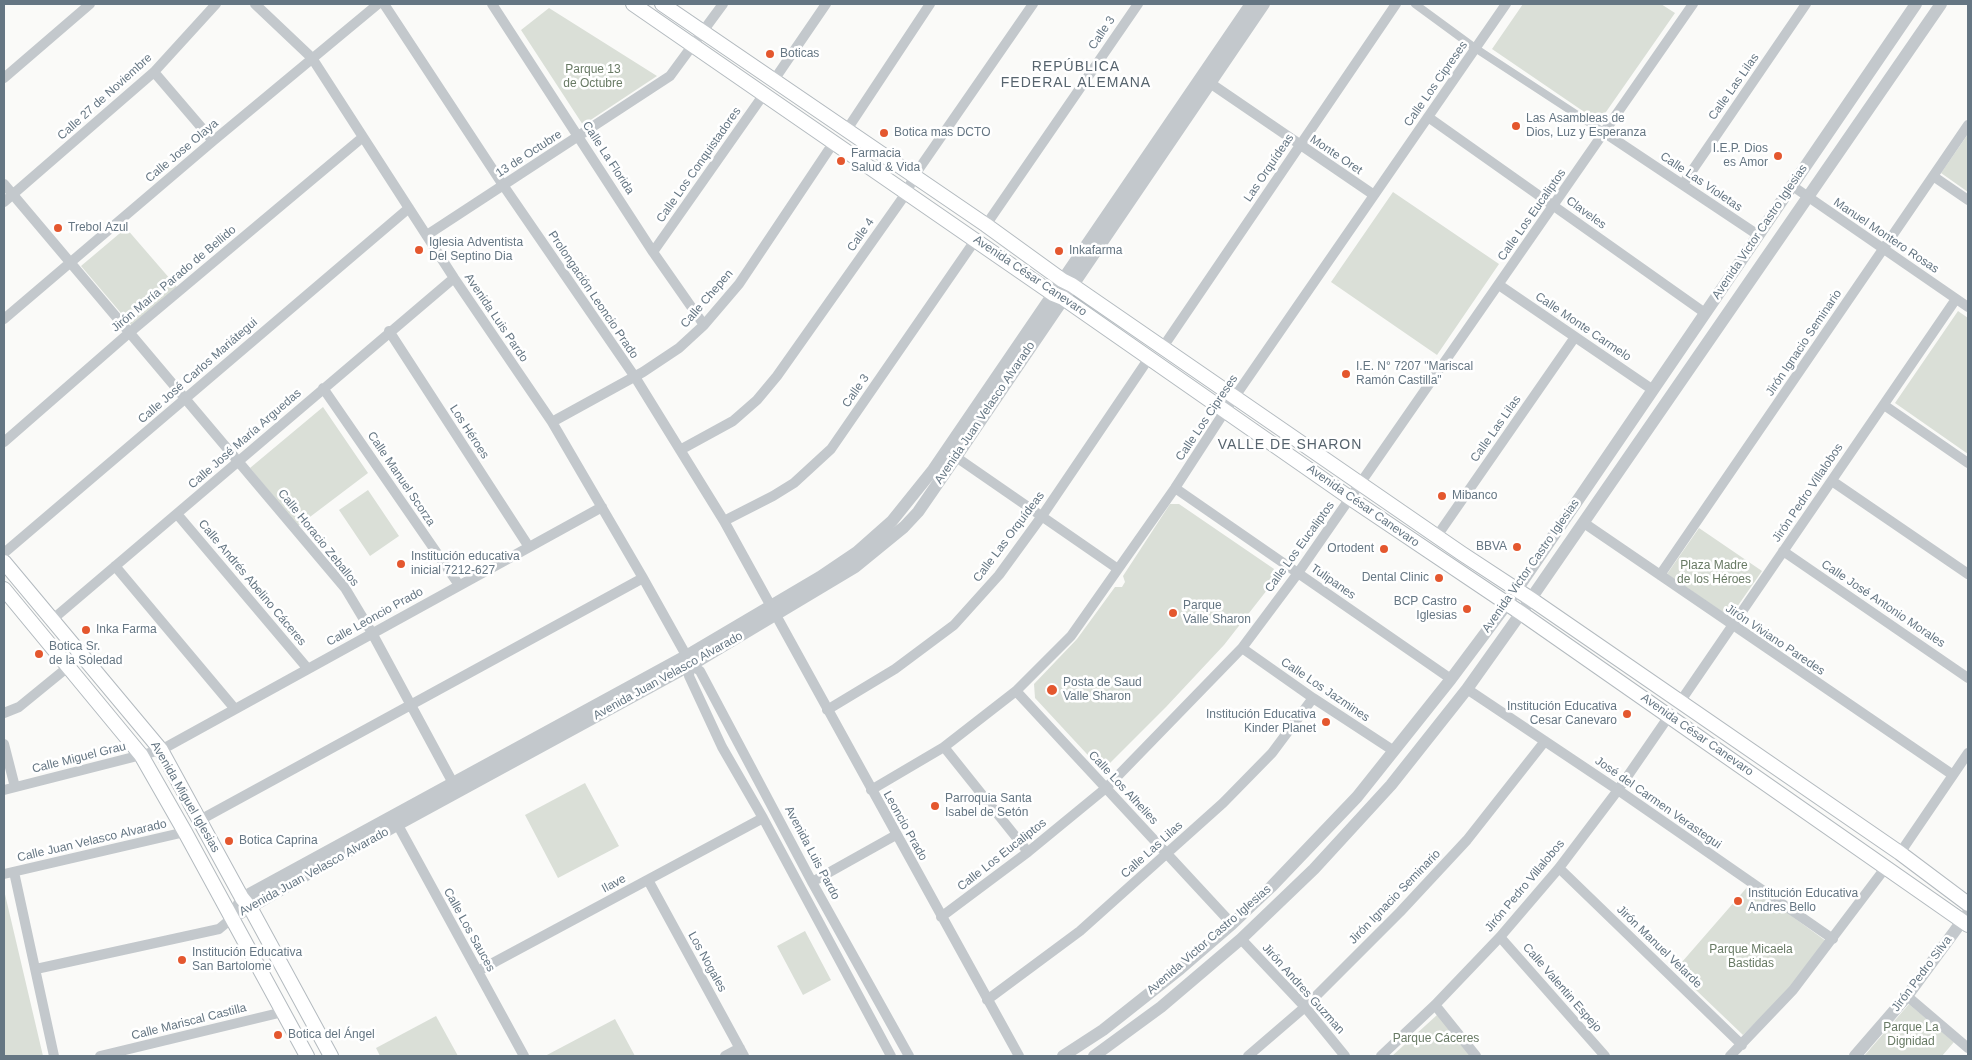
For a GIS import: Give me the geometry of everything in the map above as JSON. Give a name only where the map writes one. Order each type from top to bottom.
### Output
[{"type":"main road","name":"Avenida César Canevaro","points":[[633,4],[1350,498],[1521,613],[1886,867],[1966,919]]},
{"type":"main road","name":"Avenida César Canevaro","points":[[662,4],[1900,853],[1968,904]]},
{"type":"main road","name":"Avenida Miguel Iglesias","points":[[4,562],[161,750],[331,1056]]},
{"type":"main road","name":"Avenida Miguel Iglesias","points":[[4,589],[141,755],[307,1056]]},
{"type":"street","points":[[4,78],[90,4]]},
{"type":"street","name":"Calle 27 de Noviembre","points":[[4,202],[154,72],[216,4]]},
{"type":"street","name":"Avenida Luis Pardo","points":[[255,4],[312,58],[454,278],[552,422],[602,506],[688,660],[700,671],[812,882],[909,1056]]},
{"type":"street","name":"Calle Jose Olaya","points":[[4,319],[69,262],[378,4]]},
{"type":"street","name":"Prolongación Leoncio Prado","points":[[384,4],[503,185],[635,377],[724,522],[773,611]]},
{"type":"street","name":"Calle La Florida","points":[[492,4],[653,252],[704,326]]},
{"type":"street","name":"13 de Octubre","points":[[427,235],[670,76],[723,4]]},
{"type":"street","points":[[774,80],[826,4]]},
{"type":"street","points":[[846,131],[930,4]]},
{"type":"street","name":"Calle 4","points":[[680,450],[733,421],[757,400],[777,376],[907,192],[914,176],[1032,4]]},
{"type":"street","name":"Calle 3","points":[[986,225],[1138,4]]},
{"type":"street","name":"Avenida Juan Velasco Alvarado","points":[[395,820],[856,567],[904,527],[918,512],[956,456],[1067,282],[1251,4]]},
{"type":"street","name":"Avenida Juan Velasco Alvarado","points":[[1067,282],[1210,83],[1264,4]]},
{"type":"street","name":"Las Orquídeas","points":[[1162,347],[1396,4]]},
{"type":"street","points":[[1415,4],[1475,48],[1605,133]]},
{"type":"street","name":"Calle Los Cipreses","points":[[871,790],[944,747],[1016,691],[1071,636],[1175,488],[1225,411],[1506,4]]},
{"type":"street","name":"Calle Los Eucaliptos","points":[[941,917],[1028,852],[1106,788],[1242,648],[1298,573],[1693,4]]},
{"type":"street","name":"Calle Las Lilas","points":[[1683,184],[1806,4]]},
{"type":"street","name":"Avenida Victor Castro Iglesias","points":[[1094,1056],[1161,1007],[1241,939],[1314,869],[1391,785],[1467,689],[1531,599],[1941,4]]},
{"type":"street","name":"Avenida Victor Castro Iglesias","points":[[1063,1056],[1103,1030],[1180,969],[1232,924],[1271,888],[1357,797],[1451,679],[1507,604],[1912,5]]},
{"type":"street","points":[[154,72],[213,141]]},
{"type":"street","name":"Monte Oret","points":[[1210,83],[1374,195]]},
{"type":"street","name":"Calle Los Conquistadores","points":[[653,252],[764,94]]},
{"type":"street","name":"Claveles","points":[[1428,117],[1705,313]]},
{"type":"street","name":"Jirón Ignacio Seminario","points":[[1660,575],[1968,125]]},
{"type":"street","name":"Calle Las Violetas","points":[[1605,133],[1758,235]]},
{"type":"street","name":"Jirón María Parado de Bellido","points":[[4,442],[129,333],[363,137]]},
{"type":"street","name":"Calle Chepen","points":[[552,422],[635,377],[679,348],[704,326],[739,284],[834,142]]},
{"type":"street","points":[[1933,176],[1968,200]]},
{"type":"street","name":"Calle Horacio Zeballos","points":[[4,184],[344,588],[372,633],[453,783]]},
{"type":"street","name":"Manuel Montero Rosas","points":[[1791,185],[1968,307]]},
{"type":"street","name":"Calle José Carlos Mariátegui","points":[[4,553],[409,208]]},
{"type":"street","name":"Calle 3","points":[[724,522],[794,483],[831,449],[976,239]]},
{"type":"street","name":"Calle José María Arguedas","points":[[53,619],[389,331],[454,278]]},
{"type":"street","name":"Calle Monte Carmelo","points":[[1499,285],[1653,390]]},
{"type":"street","name":"Avenida Juan Velasco Alvarado","points":[[773,611],[857,552],[892,521],[933,470],[1058,296]]},
{"type":"street","name":"Jirón Pedro Villalobos","points":[[1680,702],[1956,299]]},
{"type":"street","name":"Los Héroes","points":[[389,331],[529,547]]},
{"type":"street","name":"Calle Las Lilas","points":[[1437,536],[1575,337]]},
{"type":"street","name":"Calle Las Orquídeas","points":[[826,710],[895,669],[954,625],[999,575],[1042,516],[1149,358]]},
{"type":"street","name":"Calle Manuel Scorza","points":[[323,388],[459,585]]},
{"type":"street","points":[[1884,405],[1968,463]]},
{"type":"street","points":[[956,456],[1118,568]]},
{"type":"street","points":[[1832,481],[1968,574]]},
{"type":"street","name":"Tulipanes","points":[[1175,488],[1451,679]]},
{"type":"street","name":"Calle Leoncio Prado","points":[[161,750],[602,506]]},
{"type":"street","name":"Calle Andrés Abelino Cáceres","points":[[177,514],[308,669]]},
{"type":"street","name":"Jirón Viviano Paredes","points":[[1584,523],[1732,626],[1953,775]]},
{"type":"street","name":"Calle José Antonio Morales","points":[[1783,551],[1968,678]]},
{"type":"street","points":[[115,566],[235,709]]},
{"type":"street","points":[[200,820],[643,578]]},
{"type":"street","name":"Leoncio Prado","points":[[773,611],[826,710],[1019,1056]]},
{"type":"street","name":"Calle Los Jazmines","points":[[1242,648],[1313,698],[1394,751]]},
{"type":"street","name":"Avenida Luis Pardo","points":[[688,660],[689,676],[718,738],[763,818],[890,1056]]},
{"type":"street","name":"Avenida Juan Velasco Alvarado","points":[[232,918],[247,903],[320,868],[453,783],[688,660]]},
{"type":"street","points":[[4,714],[20,707],[68,667]]},
{"type":"street","name":"José del Carmen Verastegui","points":[[1467,689],[1618,790],[1833,939]]},
{"type":"street","name":"Calle Los Alhelies","points":[[1016,691],[1232,924]]},
{"type":"street","name":"Calle Las Lilas","points":[[987,1000],[1080,931],[1223,803],[1272,753],[1313,698]]},
{"type":"street","name":"Jirón Pedro Villalobos","points":[[1381,1056],[1435,1005],[1500,936],[1559,868],[1618,790],[1669,716]]},
{"type":"street","name":"Jirón Ignacio Seminario","points":[[1248,1056],[1305,1007],[1400,912],[1467,840],[1545,741]]},
{"type":"street","points":[[4,744],[14,787]]},
{"type":"street","points":[[944,747],[1028,852]]},
{"type":"street","name":"Calle Miguel Grau","points":[[4,790],[161,750]]},
{"type":"street","points":[[1900,853],[1968,753]]},
{"type":"street","name":"Ilave","points":[[478,971],[763,818]]},
{"type":"street","name":"Calle Los Sauces","points":[[395,820],[524,1056]]},
{"type":"street","name":"Calle Juan Velasco Alvarado","points":[[4,874],[185,832]]},
{"type":"street","points":[[812,882],[896,835]]},
{"type":"street","points":[[1730,1056],[1793,990],[1886,867]]},
{"type":"street","name":"Jirón Manuel Velarde","points":[[1559,868],[1742,1045]]},
{"type":"street","points":[[14,872],[54,1056]]},
{"type":"street","name":"Los Nogales","points":[[648,880],[742,1052]]},
{"type":"street","points":[[36,969],[219,928],[232,918]]},
{"type":"street","name":"Jirón Pedro Silva","points":[[1855,1056],[1907,996],[1966,919]]},
{"type":"street","name":"Calle Valentin Espejo","points":[[1500,936],[1605,1056]]},
{"type":"street","name":"Jirón Andres Guzman","points":[[1241,939],[1305,1007],[1345,1056]]},
{"type":"street","points":[[1907,996],[1968,1048]]},
{"type":"street","points":[[1435,1005],[1476,1056]]},
{"type":"street","name":"Calle Mariscal Castilla","points":[[100,1056],[283,1012]]},
{"type":"street","points":[[725,1056],[742,1052]]},
{"type":"green space","points":[[1523,4],[1661,4],[1675,13],[1599,122],[1492,49]]},
{"type":"green space","name":"Parque 13 de Octubre","points":[[549,8],[657,76],[583,125],[521,30]]},
{"type":"green space","points":[[1968,134],[1968,192],[1941,173]]},
{"type":"green space","points":[[1393,192],[1499,264],[1437,355],[1331,282]]},
{"type":"green space","points":[[126,228],[177,287],[132,326],[81,266]]},
{"type":"green space","points":[[1958,311],[1968,318],[1968,454],[1895,403]]},
{"type":"green space","points":[[323,407],[368,473],[298,526],[250,468]]},
{"type":"green space","points":[[368,490],[399,536],[370,556],[339,510]]},
{"type":"green space","name":"Parque Valle Sharon","points":[[1170,504],[1179,504],[1277,571],[1278,576],[1224,645],[1105,768],[1098,766],[1035,698],[1034,684],[1077,639],[1115,587],[1122,587],[1125,582],[1123,576]]},
{"type":"green space","name":"Plaza Madre de los Héroes","points":[[1699,528],[1762,571],[1730,617],[1667,574]]},
{"type":"green space","points":[[585,783],[619,846],[558,878],[525,815]]},
{"type":"green space","name":"Parque Micaela Bastidas","points":[[1749,885],[1826,941],[1787,991],[1743,1035],[1675,970]]},
{"type":"green space","points":[[4,890],[43,1056],[4,1056]]},
{"type":"green space","points":[[805,931],[831,980],[803,995],[777,946]]},
{"type":"green space","name":"Parque La Dignidad","points":[[1909,1004],[1954,1042],[1942,1056],[1864,1056]]},
{"type":"green space","name":"Parque Cáceres","points":[[1437,1015],[1473,1056],[1392,1056]]},
{"type":"green space","points":[[436,1016],[458,1056],[380,1056],[376,1048]]},
{"type":"green space","points":[[615,1019],[635,1056],[545,1056]]},
{"type":"place","name":"Boticas","points":[[770,54]]},
{"type":"place","name":"Las Asambleas de Dios, Luz y Esperanza","points":[[1516,126]]},
{"type":"place","name":"Botica mas DCTO","points":[[884,133]]},
{"type":"place","name":"I.E.P. Dios es Amor","points":[[1778,156]]},
{"type":"place","name":"Farmacia Salud & Vida","points":[[841,161]]},
{"type":"place","name":"Trebol Azul","points":[[58,228]]},
{"type":"place","name":"Iglesia Adventista Del Septino Dia","points":[[419,250]]},
{"type":"place","name":"Inkafarma","points":[[1059,251]]},
{"type":"place","name":"I.E. N° 7207 \"Mariscal Ramón Castilla\"","points":[[1346,374]]},
{"type":"place","name":"Mibanco","points":[[1442,496]]},
{"type":"place","name":"BBVA","points":[[1517,547]]},
{"type":"place","name":"Ortodent","points":[[1384,549]]},
{"type":"place","name":"Institución educativa inicial 7212-627","points":[[401,564]]},
{"type":"place","name":"Dental Clinic","points":[[1439,578]]},
{"type":"place","name":"BCP Castro Iglesias","points":[[1467,609]]},
{"type":"place","name":"Parque Valle Sharon","points":[[1173,613]]},
{"type":"place","name":"Inka Farma","points":[[86,630]]},
{"type":"place","name":"Botica Sr. de la Soledad","points":[[39,654]]},
{"type":"place","name":"Posta de Saud Valle Sharon","points":[[1052,690]]},
{"type":"place","name":"Institución Educativa Cesar Canevaro","points":[[1627,714]]},
{"type":"place","name":"Institución Educativa Kinder Planet","points":[[1326,722]]},
{"type":"place","name":"Parroquia Santa Isabel de Setón","points":[[935,806]]},
{"type":"place","name":"Botica Caprina","points":[[229,841]]},
{"type":"place","name":"Institución Educativa Andres Bello","points":[[1738,901]]},
{"type":"place","name":"Institución Educativa San Bartolome","points":[[182,960]]},
{"type":"place","name":"Botica del Ángel","points":[[278,1035]]},
{"type":"district","name":"REPÚBLICA FEDERAL ALEMANA","points":[[1076,76]]},
{"type":"district","name":"VALLE DE SHARON","points":[[1290,445]]}]
